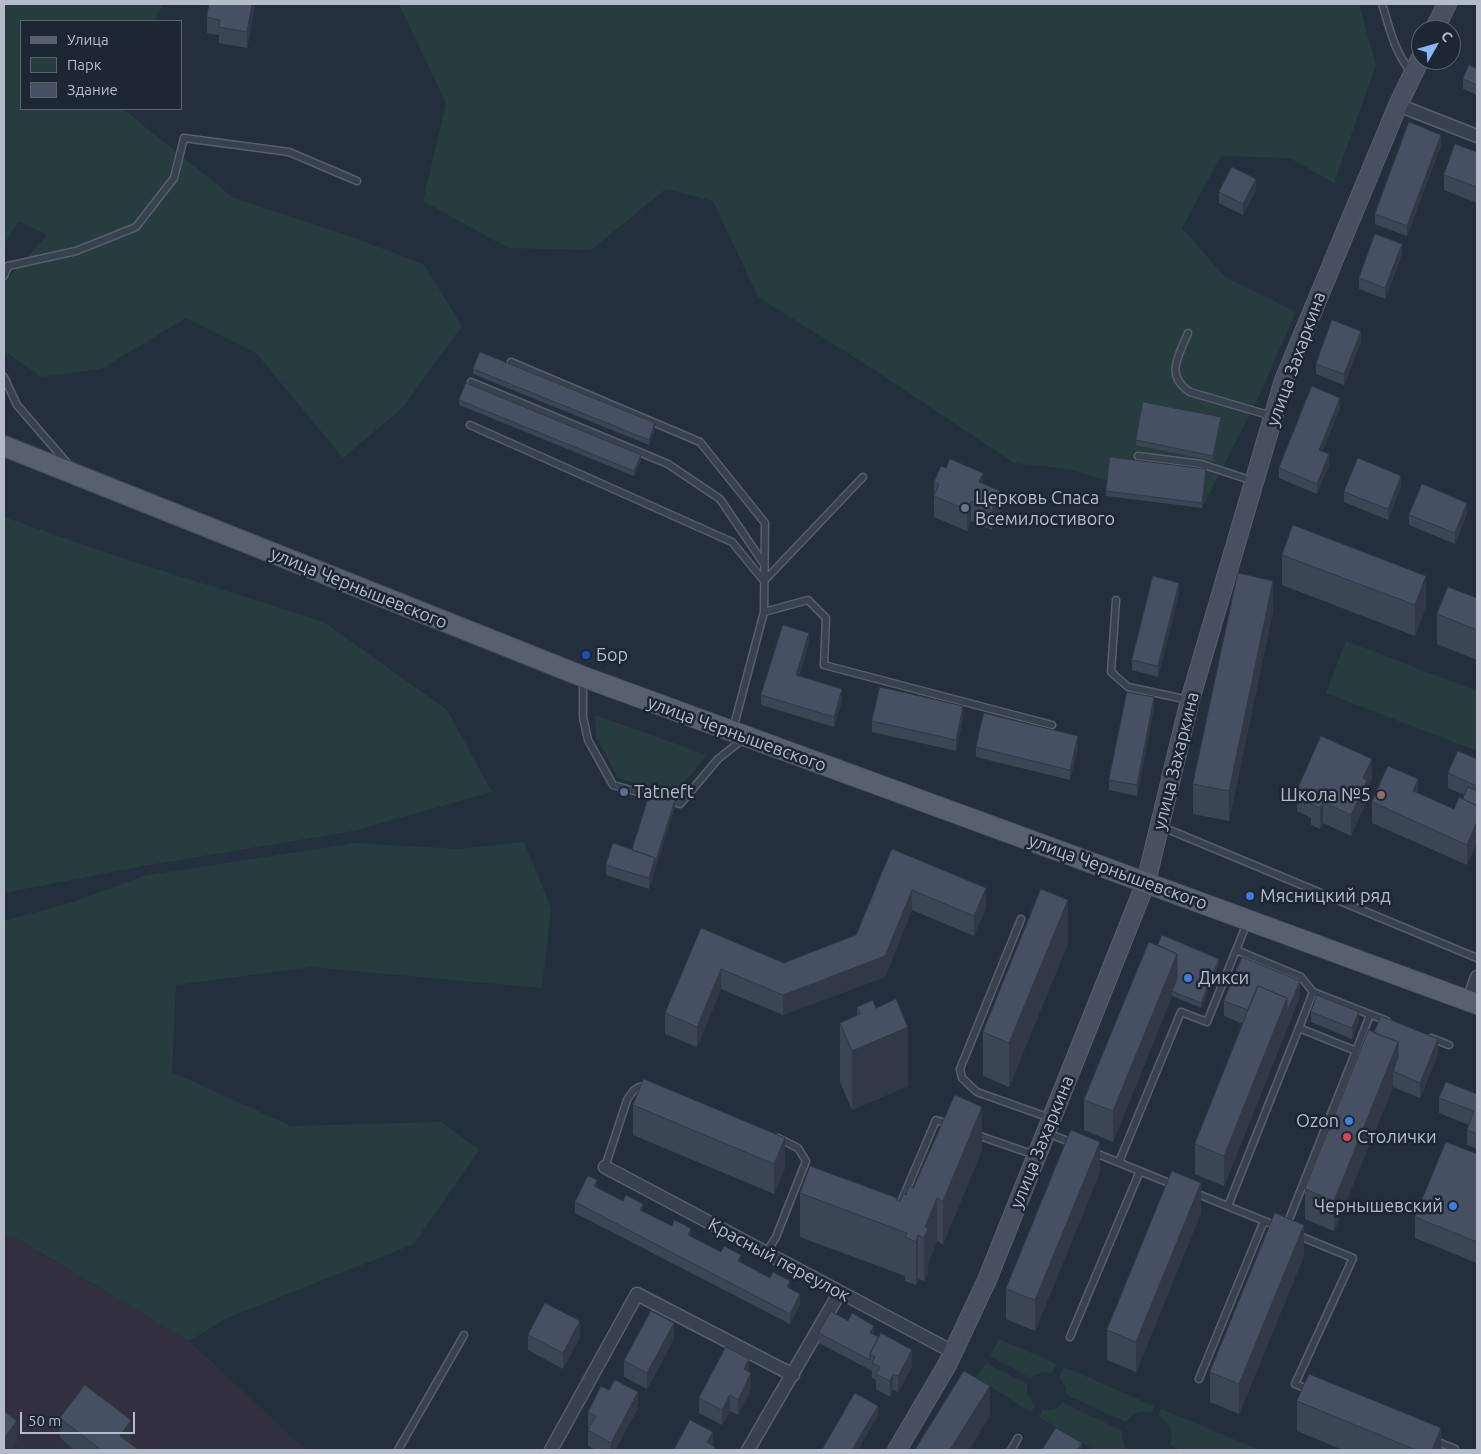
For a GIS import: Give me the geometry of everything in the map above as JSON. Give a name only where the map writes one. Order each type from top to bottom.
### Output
[{"type":"main road","name":"улица Чернышевского","points":[[4,446],[584,677],[1473,1002]]},
{"type":"street","points":[[1439,20],[1447,4]]},
{"type":"street","name":"улица Захаркина","points":[[897,1450],[953,1352],[987,1280],[1146,882],[1190,700],[1284,380],[1398,105],[1415,70]]},
{"type":"street","points":[[1398,105],[1477,136]]},
{"type":"street","points":[[1473,1002],[1477,977]]},
{"type":"street","name":"Красный переулок","points":[[605,1167],[953,1352]]},
{"type":"street","points":[[748,1450],[840,1292]]},
{"type":"street","points":[[552,1450],[637,1294],[793,1375]]},
{"type":"lane","points":[[1382,4],[1393,42],[1402,61],[1413,74]]},
{"type":"lane","points":[[4,276],[8,266],[76,250],[136,227],[174,178],[184,138],[289,152],[357,181]]},
{"type":"lane","points":[[1188,333],[1174,370],[1178,381],[1183,387],[1190,392],[1273,417]]},
{"type":"lane","points":[[511,362],[700,442],[765,524],[764,612],[739,735],[680,804],[612,785],[588,740],[583,717],[584,677]]},
{"type":"lane","points":[[4,377],[17,405],[79,476]]},
{"type":"lane","points":[[471,382],[668,464],[720,499],[765,565]]},
{"type":"lane","points":[[470,426],[732,542],[764,581]]},
{"type":"lane","points":[[1138,456],[1200,464],[1254,482]]},
{"type":"lane","points":[[764,581],[863,477]]},
{"type":"lane","points":[[764,612],[808,600],[826,618],[824,665],[1052,724]]},
{"type":"lane","points":[[1116,600],[1111,672],[1128,687],[1190,700]]},
{"type":"lane","points":[[1160,826],[1477,958]]},
{"type":"lane","points":[[1021,919],[960,1069],[962,1078],[977,1092],[1049,1125],[1119,1162],[1353,1258],[1296,1384],[1313,1391]]},
{"type":"lane","points":[[1119,1162],[1181,1012],[1207,1022],[1248,920]]},
{"type":"lane","points":[[1236,950],[1301,977],[1313,992],[1396,1025]]},
{"type":"lane","points":[[1228,1206],[1313,992]]},
{"type":"lane","points":[[1285,1230],[1370,1015]]},
{"type":"lane","points":[[1299,1028],[1356,1051]]},
{"type":"lane","points":[[1422,1035],[1449,1045]]},
{"type":"lane","points":[[605,1167],[627,1100],[633,1089],[640,1086],[658,1089]]},
{"type":"lane","points":[[898,1209],[936,1120],[954,1127]]},
{"type":"lane","points":[[964,1130],[1037,1156]]},
{"type":"lane","points":[[766,1253],[776,1237],[806,1161],[798,1148],[772,1136]]},
{"type":"lane","points":[[1070,1338],[1140,1171]]},
{"type":"lane","points":[[799,1178],[808,1182]]},
{"type":"lane","points":[[1199,1379],[1264,1221]]},
{"type":"lane","points":[[398,1450],[464,1335]]},
{"type":"lane","points":[[1011,1450],[1018,1438]]},
{"type":"lane","points":[[1429,1438],[1455,1450]]},
{"type":"shaded area","points":[[4,1234],[15,1238],[189,1341],[306,1450],[4,1450]]},
{"type":"green space","points":[[4,4],[163,4],[155,20],[20,20],[20,110],[124,110],[234,198],[358,239],[424,265],[462,326],[403,407],[343,458],[256,353],[186,318],[101,369],[42,377],[4,351],[4,283],[47,235],[19,221],[4,244]]},
{"type":"green space","points":[[399,4],[1359,4],[1376,65],[1334,183],[1290,158],[1221,156],[1182,228],[1225,277],[1296,312],[1260,394],[1202,508],[1068,469],[1014,463],[867,365],[758,297],[713,201],[666,189],[591,250],[508,248],[423,201],[446,103]]},
{"type":"green space","points":[[4,517],[122,558],[324,622],[447,710],[492,792],[353,831],[143,866],[4,893]]},
{"type":"green space","points":[[1346,641],[1477,691],[1477,751],[1326,693]]},
{"type":"green space","points":[[595,715],[707,755],[675,794],[618,778],[596,737]]},
{"type":"green space","points":[[524,842],[551,908],[542,988],[311,967],[176,985],[172,1072],[291,1126],[442,1122],[479,1150],[414,1244],[225,1319],[189,1341],[16,1238],[4,1234],[4,921],[80,900],[143,876],[355,843],[458,849]]},
{"type":"green space","points":[[999,1339],[1057,1364],[1051,1373],[1043,1372],[1030,1378],[990,1356]]},
{"type":"green space","points":[[986,1363],[1027,1384],[1027,1394],[1035,1406],[1031,1412],[976,1378]]},
{"type":"green space","points":[[1064,1367],[1154,1406],[1152,1412],[1137,1413],[1126,1422],[1065,1394],[1066,1388],[1059,1377]]},
{"type":"green space","points":[[1062,1402],[1122,1431],[1126,1450],[1094,1450],[1039,1417],[1042,1410],[1054,1409]]},
{"type":"green space","points":[[1161,1409],[1260,1450],[1181,1450],[1170,1445],[1170,1428],[1166,1421],[1159,1416]]},
{"type":"building","points":[[209,4],[252,4],[247,32],[219,27],[220,20],[207,17]]},
{"type":"building","points":[[1469,65],[1477,69],[1477,85],[1463,79]]},
{"type":"building","points":[[1409,122],[1441,135],[1407,226],[1375,214]]},
{"type":"building","points":[[1455,144],[1477,152],[1477,187],[1444,175]]},
{"type":"building","points":[[1232,167],[1256,179],[1243,204],[1219,192]]},
{"type":"building","points":[[1375,234],[1402,244],[1385,288],[1359,278]]},
{"type":"building","points":[[1332,320],[1361,331],[1344,374],[1316,364]]},
{"type":"building","points":[[480,352],[655,423],[649,440],[473,369]]},
{"type":"building","points":[[466,383],[641,455],[634,471],[459,400]]},
{"type":"building","points":[[1312,386],[1340,398],[1319,450],[1329,454],[1317,484],[1279,468]]},
{"type":"building","points":[[1143,402],[1221,417],[1213,456],[1136,440]]},
{"type":"building","points":[[1110,457],[1206,469],[1202,503],[1106,491]]},
{"type":"building","points":[[1358,458],[1401,476],[1388,509],[1344,492]]},
{"type":"building","points":[[950,459],[983,473],[979,482],[1000,491],[992,510],[971,501],[967,510],[934,496],[939,484],[934,482],[941,466],[946,468]]},
{"type":"building","points":[[1422,484],[1467,503],[1455,533],[1409,515]]},
{"type":"building","points":[[1293,525],[1426,576],[1415,605],[1282,555]]},
{"type":"building","points":[[1238,573],[1273,581],[1229,791],[1193,784]]},
{"type":"building","points":[[1153,576],[1179,583],[1158,666],[1132,660]]},
{"type":"building","points":[[1448,587],[1477,598],[1477,630],[1437,614]]},
{"type":"building","points":[[783,625],[809,633],[796,675],[842,689],[834,717],[761,695]]},
{"type":"building","points":[[880,687],[963,706],[956,740],[872,721]]},
{"type":"building","points":[[1127,692],[1154,697],[1137,785],[1109,780]]},
{"type":"building","points":[[984,713],[1078,736],[1070,770],[976,747]]},
{"type":"building","points":[[1321,736],[1372,759],[1363,778],[1367,780],[1351,815],[1323,802],[1320,808],[1311,804],[1314,798],[1297,791]]},
{"type":"building","points":[[1458,751],[1477,759],[1477,786],[1448,773]]},
{"type":"building","points":[[1388,766],[1418,779],[1413,791],[1454,809],[1459,797],[1477,806],[1477,821],[1467,845],[1372,802]]},
{"type":"building","points":[[1468,787],[1477,791],[1477,806],[1463,799]]},
{"type":"building","points":[[650,793],[675,800],[655,863],[655,858],[632,850]]},
{"type":"building","points":[[613,843],[655,858],[649,878],[606,865]]},
{"type":"building","points":[[892,849],[986,888],[974,916],[912,890],[885,956],[783,995],[721,969],[697,1027],[665,1013],[701,928],[784,963],[856,935]]},
{"type":"building","points":[[1041,889],[1068,900],[1009,1043],[983,1032]]},
{"type":"building","name":"Дикси","points":[[1162,935],[1219,959],[1201,1003],[1172,991],[1177,978],[1177,954],[1158,945]]},
{"type":"building","points":[[1149,942],[1177,954],[1113,1111],[1084,1100]]},
{"type":"building","points":[[1242,957],[1300,981],[1287,1012],[1287,998],[1258,986],[1248,1010],[1224,1001]]},
{"type":"building","points":[[1258,986],[1287,998],[1224,1156],[1195,1144]]},
{"type":"building","points":[[1317,995],[1359,1012],[1352,1028],[1311,1012]]},
{"type":"building","points":[[896,999],[908,1027],[852,1051],[840,1023],[860,1014],[857,1007],[873,1000],[876,1008]]},
{"type":"building","points":[[1381,1016],[1438,1039],[1420,1083],[1393,1071],[1398,1057],[1398,1042],[1374,1033]]},
{"type":"building","points":[[1369,1030],[1398,1042],[1334,1201],[1305,1189]]},
{"type":"building","points":[[644,1079],[785,1138],[774,1164],[633,1105]]},
{"type":"building","points":[[1446,1082],[1477,1094],[1477,1134],[1467,1130],[1474,1111],[1439,1098]]},
{"type":"building","points":[[955,1095],[982,1107],[943,1201],[937,1198],[925,1227],[928,1228],[924,1238],[918,1235],[916,1242],[905,1237],[907,1233],[800,1193],[810,1166],[897,1198],[896,1200],[900,1202],[903,1194],[906,1195],[909,1186],[913,1188]]},
{"type":"building","points":[[1071,1130],[1100,1142],[1035,1300],[1006,1289]]},
{"type":"building","name":"Чернышевский","points":[[1446,1142],[1477,1154],[1477,1242],[1415,1217]]},
{"type":"building","points":[[1172,1171],[1201,1183],[1136,1342],[1107,1330]]},
{"type":"building","points":[[588,1176],[597,1180],[594,1186],[623,1201],[626,1195],[643,1204],[640,1210],[672,1226],[674,1220],[683,1224],[691,1229],[688,1235],[721,1252],[724,1246],[741,1255],[738,1261],[770,1278],[773,1272],[790,1281],[787,1287],[800,1294],[790,1314],[575,1202]]},
{"type":"building","points":[[1275,1213],[1304,1225],[1239,1384],[1210,1372]]},
{"type":"building","points":[[545,1303],[580,1321],[563,1353],[528,1335]]},
{"type":"building","points":[[651,1311],[674,1323],[647,1373],[624,1361]]},
{"type":"building","points":[[831,1311],[848,1321],[852,1313],[874,1326],[870,1333],[879,1337],[870,1354],[870,1360],[819,1333]]},
{"type":"building","points":[[881,1333],[912,1350],[898,1376],[893,1374],[890,1381],[876,1374],[880,1367],[872,1363],[875,1357],[870,1354]]},
{"type":"building","points":[[726,1347],[749,1359],[744,1369],[751,1373],[738,1400],[730,1395],[722,1410],[699,1398]]},
{"type":"building","points":[[964,1371],[990,1386],[950,1450],[915,1450]]},
{"type":"building","points":[[1309,1374],[1441,1428],[1432,1450],[1416,1450],[1297,1401]]},
{"type":"building","points":[[615,1380],[638,1392],[611,1443],[588,1430],[596,1416],[588,1412],[601,1386],[609,1390]]},
{"type":"building","points":[[85,1385],[131,1420],[120,1436],[139,1450],[101,1450],[60,1418]]},
{"type":"building","points":[[855,1393],[878,1406],[852,1450],[822,1450]]},
{"type":"building","points":[[4,1411],[17,1421],[4,1438]]},
{"type":"building","points":[[690,1420],[713,1432],[707,1442],[715,1447],[713,1450],[674,1450]]},
{"type":"building","points":[[1056,1428],[1082,1443],[1077,1450],[1042,1450]]},
{"type":"place","name":"Церковь Спаса Всемилостивого","points":[[965,508]]},
{"type":"place","name":"Бор","points":[[586,655]]},
{"type":"place","name":"Tatneft","points":[[624,792]]},
{"type":"place","name":"Школа №5","points":[[1381,795]]},
{"type":"place","name":"Мясницкий ряд","points":[[1250,896]]},
{"type":"place","name":"Дикси","points":[[1188,978]]},
{"type":"place","name":"Ozon","points":[[1349,1121]]},
{"type":"place","name":"Столички","points":[[1347,1137]]},
{"type":"place","name":"Чернышевский","points":[[1453,1206]]}]
